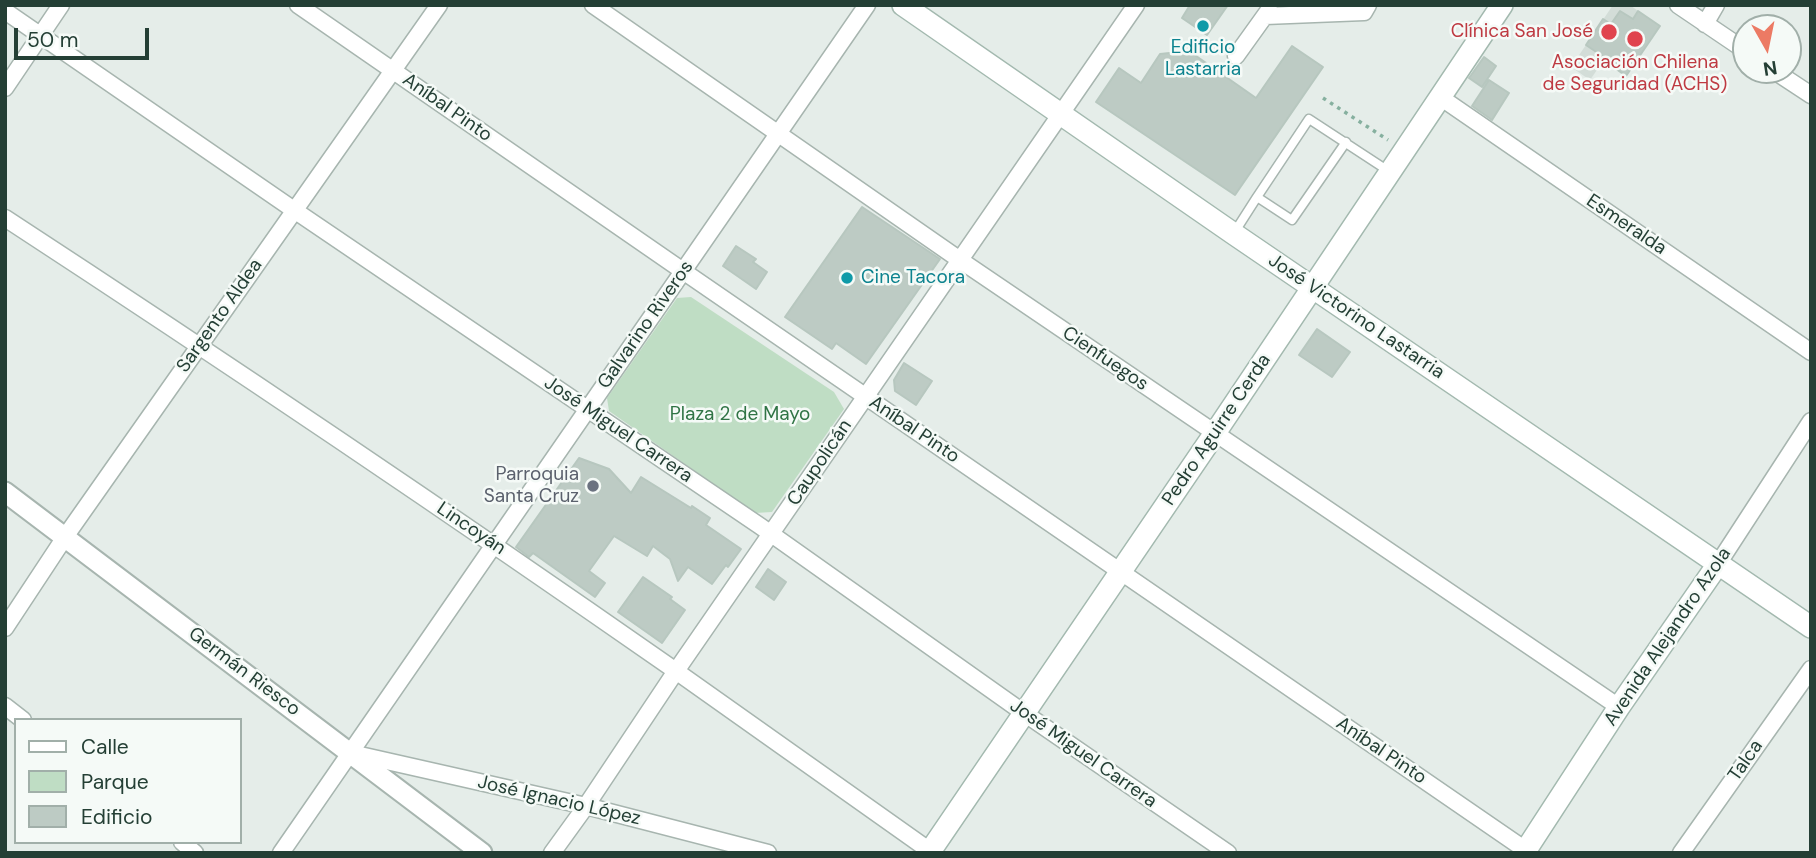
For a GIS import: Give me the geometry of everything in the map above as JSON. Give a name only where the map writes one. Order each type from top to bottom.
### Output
[{"type":"main road","name":"José Victorino Lastarria","points":[[903,5],[1811,627]]},
{"type":"main road","name":"Pedro Aguirre Cerda","points":[[929,852],[1121,572],[1502,5]]},
{"type":"main road","name":"Avenida Alejandro Azola","points":[[1527,852],[1619,707],[1718,564]]},
{"type":"street","points":[[5,88],[61,5]]},
{"type":"street","name":"Aníbal Pinto","points":[[298,5],[1527,852]]},
{"type":"street","name":"Sargento Aldea","points":[[5,628],[65,537],[439,5]]},
{"type":"street","name":"Cienfuegos","points":[[593,5],[960,260],[1619,707]]},
{"type":"street","name":"Galvarino Riveros","points":[[281,853],[867,5]]},
{"type":"street","name":"Caupolicán","points":[[552,853],[1136,5]]},
{"type":"street","points":[[1678,5],[1732,42]]},
{"type":"street","points":[[1705,24],[1716,5]]},
{"type":"street","points":[[1236,56],[1269,11],[1366,9]]},
{"type":"street","name":"José Miguel Carrera","points":[[5,11],[771,534],[1228,853]]},
{"type":"street","points":[[1793,84],[1811,96]]},
{"type":"street","name":"Esmeralda","points":[[1440,97],[1811,352]]},
{"type":"street","name":"Lincoyán","points":[[5,218],[200,345],[494,545],[929,852]]},
{"type":"street","name":"Avenida Alejandro Azola","points":[[1718,564],[1811,421]]},
{"type":"street","name":"Germán Riesco","points":[[5,492],[482,853]]},
{"type":"street","name":"Talca","points":[[1681,853],[1811,669]]},
{"type":"street","points":[[5,706],[20,718]]},
{"type":"street","name":"José Ignacio López","points":[[350,752],[586,806],[768,853]]},
{"type":"lane","points":[[1234,234],[1309,119],[1390,172]]},
{"type":"lane","points":[[1257,197],[1292,220],[1346,142]]},
{"type":"path","points":[[1324,98],[1405,150]]},
{"type":"shaded area","name":"Clínica San José","points":[[1613,5],[1630,5],[1638,11],[1590,80],[1571,67]]},
{"type":"green space","name":"Plaza 2 de Mayo","points":[[691,297],[834,392],[844,409],[772,512],[755,513],[609,411],[607,398],[677,298]]},
{"type":"building","name":"Edificio Lastarria","points":[[1190,5],[1228,5],[1207,35],[1182,18]]},
{"type":"building","points":[[1620,11],[1633,19],[1638,11],[1660,26],[1626,76],[1612,66],[1614,64],[1586,45],[1603,19],[1611,24]]},
{"type":"building","points":[[1292,46],[1323,67],[1235,195],[1096,102],[1119,68],[1141,83],[1160,54],[1189,51],[1256,98]]},
{"type":"building","points":[[1484,57],[1496,66],[1482,87],[1469,78]]},
{"type":"building","points":[[1489,80],[1509,93],[1492,120],[1472,106]]},
{"type":"building","name":"Cine Tacora","points":[[862,207],[940,259],[866,364],[836,343],[832,349],[785,317]]},
{"type":"building","points":[[736,246],[756,259],[753,262],[767,272],[756,289],[723,266]]},
{"type":"building","points":[[1317,329],[1350,352],[1332,377],[1299,355]]},
{"type":"building","points":[[904,363],[932,381],[916,405],[895,391],[894,380]]},
{"type":"building","points":[[579,458],[609,469],[631,493],[641,477],[710,518],[706,525],[741,549],[712,584],[688,567],[678,581],[670,559],[653,546],[647,556],[614,536],[589,571],[605,583],[595,597],[533,553],[529,557],[516,547]]},
{"type":"building","points":[[768,569],[786,582],[774,600],[756,587]]},
{"type":"building","points":[[643,577],[672,597],[670,599],[685,610],[662,643],[618,612]]},
{"type":"place","name":"Edificio Lastarria","points":[[1203,26]]},
{"type":"place","name":"Clínica San José","points":[[1609,32]]},
{"type":"place","name":"Asociación Chilena de Seguridad (ACHS)","points":[[1635,39]]},
{"type":"place","name":"Cine Tacora","points":[[847,278]]},
{"type":"place","name":"Parroquia Santa Cruz","points":[[593,486]]}]
